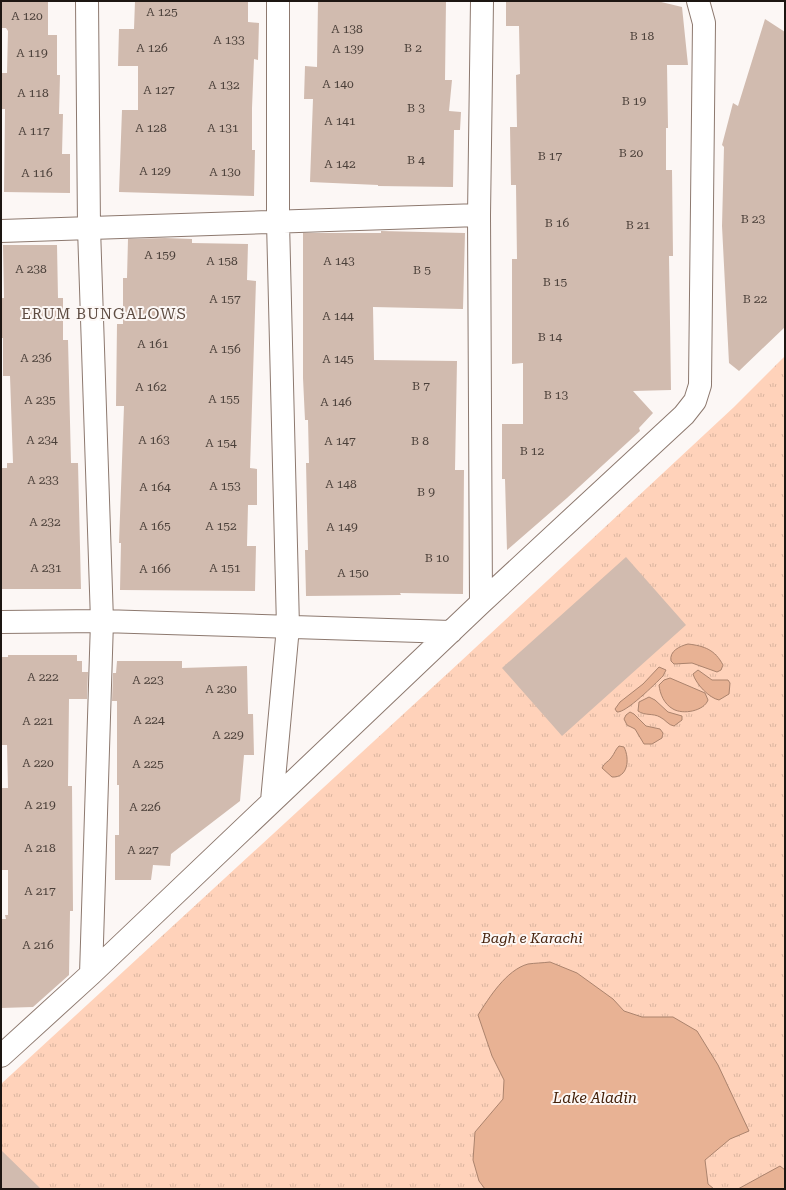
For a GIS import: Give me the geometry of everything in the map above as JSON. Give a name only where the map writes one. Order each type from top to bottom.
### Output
[{"type":"street","points":[[87,1],[89,228],[102,621],[91,974]]},
{"type":"street","points":[[272,801],[288,627],[278,222],[278,1]]},
{"type":"street","points":[[481,603],[479,215],[482,1]]},
{"type":"street","points":[[1,1056],[91,974],[481,603],[684,415],[695,401],[700,385],[704,23],[698,1]]},
{"type":"street","points":[[1,231],[479,215]]},
{"type":"street","points":[[1,622],[102,621],[451,632]]},
{"type":"green space","name":"Bagh e Karachi","points":[[785,356],[785,1189],[1,1189],[1,1084],[460,662],[734,407]]},
{"type":"water","points":[[688,644],[700,646],[713,652],[723,665],[721,670],[717,672],[692,663],[674,664],[671,661],[673,652]]},
{"type":"water","points":[[659,667],[666,670],[663,676],[627,708],[617,712],[615,709],[620,702],[643,684]]},
{"type":"water","points":[[698,670],[712,680],[728,680],[730,683],[729,694],[719,700],[707,694],[697,682],[693,674]]},
{"type":"water","points":[[670,678],[705,693],[708,700],[706,704],[698,709],[687,712],[677,711],[670,707],[660,692],[659,685],[664,680]]},
{"type":"water","points":[[649,697],[655,700],[668,712],[682,716],[682,720],[674,726],[670,725],[662,718],[638,711],[639,702]]},
{"type":"water","points":[[630,712],[646,726],[660,729],[663,733],[662,738],[652,744],[644,744],[635,729],[627,725],[624,719]]},
{"type":"water","points":[[619,746],[624,747],[626,752],[626,767],[621,774],[612,777],[602,768]]},
{"type":"water","name":"Lake Aladin","points":[[550,962],[577,973],[613,999],[624,1011],[642,1017],[673,1017],[697,1031],[718,1065],[749,1131],[730,1139],[705,1160],[708,1184],[714,1189],[485,1189],[479,1181],[473,1160],[475,1132],[503,1099],[504,1080],[492,1056],[478,1015],[499,985],[512,972],[528,964]]},
{"type":"water","points":[[780,1166],[785,1170],[785,1189],[738,1189]]},
{"type":"building","points":[[1,1],[48,1],[48,35],[57,35],[57,75],[60,75],[59,114],[63,114],[62,154],[70,154],[70,193],[4,192],[5,109],[1,109],[1,73],[7,73],[8,31],[6,28],[1,28]]},
{"type":"building","points":[[135,1],[248,1],[248,22],[259,23],[258,60],[254,59],[252,108],[252,150],[255,150],[254,196],[119,192],[122,110],[138,110],[138,66],[118,66],[119,29],[134,29]]},
{"type":"building","points":[[318,1],[446,1],[445,80],[452,80],[449,111],[461,112],[460,130],[454,130],[453,187],[378,186],[310,182],[313,99],[304,99],[305,66],[317,67]]},
{"type":"building","points":[[506,1],[657,1],[682,7],[688,65],[667,65],[668,128],[666,128],[666,170],[672,170],[673,256],[669,256],[671,390],[633,391],[653,413],[639,428],[640,431],[567,498],[507,550],[505,479],[502,479],[502,424],[523,424],[523,363],[512,364],[512,259],[517,259],[516,185],[511,185],[510,127],[517,127],[516,75],[520,74],[519,26],[506,26]]},
{"type":"building","points":[[765,19],[785,32],[785,327],[739,371],[729,363],[722,226],[724,147],[722,145],[733,103],[738,106]]},
{"type":"building","points":[[381,231],[465,233],[463,309],[373,307],[374,360],[457,361],[455,470],[464,470],[463,594],[400,593],[401,595],[306,596],[305,550],[308,550],[306,463],[309,463],[308,420],[305,420],[303,378],[303,233],[381,233]]},
{"type":"building","points":[[128,239],[192,239],[192,243],[248,244],[247,280],[256,281],[250,468],[257,469],[257,505],[248,505],[247,546],[256,546],[255,591],[120,590],[121,543],[119,543],[124,406],[116,406],[117,324],[123,324],[123,278],[127,278]]},
{"type":"building","points":[[3,245],[57,245],[58,298],[63,298],[63,340],[68,340],[71,463],[78,463],[81,589],[1,589],[1,468],[7,468],[7,463],[13,463],[10,376],[3,376],[3,338],[1,338],[1,298],[4,298]]},
{"type":"building","points":[[626,557],[686,625],[562,736],[502,668]]},
{"type":"building","points":[[8,655],[77,655],[77,661],[82,661],[82,672],[88,672],[87,699],[69,699],[68,786],[72,786],[73,911],[70,911],[69,975],[33,1007],[1,1008],[1,919],[6,919],[5,915],[8,915],[8,870],[1,870],[1,788],[8,788],[7,745],[1,745],[1,657],[8,657]]},
{"type":"building","points":[[117,661],[182,661],[182,668],[247,666],[248,714],[253,714],[254,755],[244,755],[240,801],[171,854],[170,866],[153,865],[151,880],[115,880],[115,835],[119,835],[119,785],[117,785],[117,701],[112,701],[113,673],[116,673]]},
{"type":"building","points":[[1,1150],[41,1189],[1,1189]]},
{"type":"district","name":"ERUM BUNGALOWS","points":[[104,314]]}]
